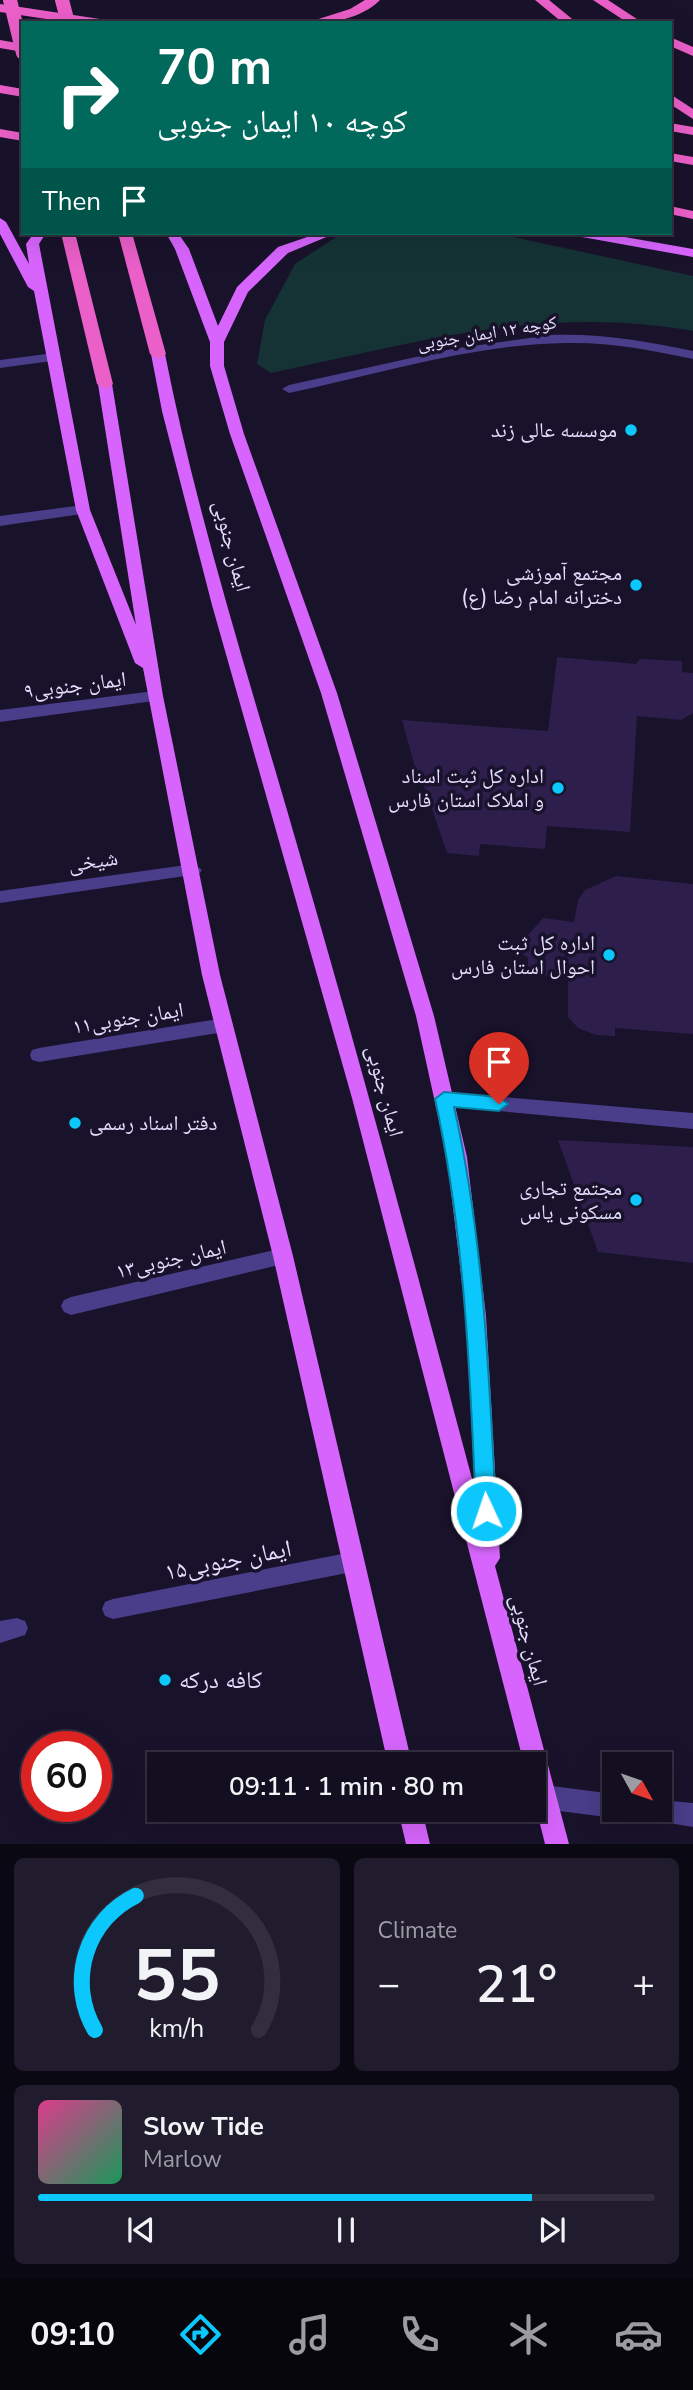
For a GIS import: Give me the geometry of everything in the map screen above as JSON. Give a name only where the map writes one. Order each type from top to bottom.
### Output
[{"type":"highway","points":[[10,0],[21,42]]},
{"type":"highway","points":[[62,0],[67,21]]},
{"type":"highway","points":[[320,21],[354,12],[374,0]]},
{"type":"highway","points":[[541,0],[569,21]]},
{"type":"highway","points":[[599,0],[634,21]]},
{"type":"highway","points":[[0,8],[87,21]]},
{"type":"highway","points":[[672,42],[693,52]]},
{"type":"highway","points":[[0,44],[21,49]]},
{"type":"highway","points":[[0,89],[21,93]]},
{"type":"highway","points":[[672,99],[693,115]]},
{"type":"highway","points":[[672,127],[693,131]]},
{"type":"highway","points":[[0,133],[21,137]]},
{"type":"highway","points":[[672,157],[693,161]]},
{"type":"highway","points":[[672,210],[693,215]]},
{"type":"highway","points":[[68,235],[105,384]]},
{"type":"highway","points":[[126,235],[158,354]]},
{"type":"main road","points":[[0,222],[41,300]]},
{"type":"main road","points":[[39,235],[33,244],[41,300],[83,510],[155,696]]},
{"type":"main road","points":[[173,235],[182,249],[216,342],[217,366],[237,433],[329,693],[425,1016],[457,1157],[477,1316],[490,1595]]},
{"type":"main road","points":[[216,342],[242,290],[283,250],[324,235]]},
{"type":"main road","points":[[593,235],[693,253]]},
{"type":"main road","name":"ایمان جنوبی","points":[[158,354],[169,411],[220,605],[360,1098],[532,1752]]},
{"type":"main road","points":[[105,384],[155,696],[224,1025],[283,1256],[397,1752]]},
{"type":"main road","name":"ایمان جنوبی","points":[[546,1804],[557,1844]]},
{"type":"main road","points":[[413,1822],[418,1844]]},
{"type":"street","name":"کوچه ۱۲ ایمان جنوبی","points":[[289,389],[473,351],[551,339],[632,342],[693,355]]},
{"type":"street","points":[[0,364],[54,357]]},
{"type":"street","points":[[0,521],[83,510]]},
{"type":"street","name":"ایمان جنوبی۹","points":[[0,716],[155,696]]},
{"type":"street","name":"شیخی","points":[[0,897],[192,870]]},
{"type":"street","name":"ایمان جنوبی۱۱","points":[[39,1055],[224,1025]]},
{"type":"street","points":[[444,1099],[693,1121]]},
{"type":"street","name":"ایمان جنوبی۱۳","points":[[71,1306],[283,1256]]},
{"type":"street","name":"ایمان جنوبی۱۵","points":[[113,1609],[352,1562]]},
{"type":"street","points":[[546,1797],[602,1804]]},
{"type":"street","points":[[672,1813],[693,1815]]},
{"type":"green space","points":[[505,235],[693,276],[693,331],[638,324],[584,322],[532,325],[429,339],[271,373],[257,364],[265,320],[295,264],[336,237]]},
{"type":"building","points":[[557,657],[636,664],[640,659],[682,661],[682,672],[693,673],[693,713],[681,720],[637,716],[630,832],[547,826],[545,849],[480,844],[479,856],[447,853],[419,771],[416,771],[402,720],[548,731]]},
{"type":"building","name":"اداره کل ثبت احوال استان فارس","points":[[616,876],[693,884],[693,1034],[615,1028],[615,1036],[596,1035],[578,1028],[568,1017],[568,977],[528,975],[528,958],[516,949],[543,918],[574,922],[578,900],[585,890]]},
{"type":"building","name":"مجتمع تجاری مسکونی یاس","points":[[558,1140],[693,1147],[693,1263],[598,1252]]},
{"type":"place","name":"موسسه عالی زند","points":[[631,430]]},
{"type":"place","name":"مجتمع آموزشی دخترانه امام رضا (ع)","points":[[636,585]]},
{"type":"place","name":"اداره کل ثبت اسناد و املاک استان فارس","points":[[558,788]]},
{"type":"place","name":"اداره کل ثبت احوال استان فارس","points":[[609,955]]},
{"type":"place","name":"دفتر اسناد رسمی","points":[[75,1123]]},
{"type":"place","name":"مجتمع تجاری مسکونی یاس","points":[[636,1200]]},
{"type":"place","name":"کافه درکه","points":[[165,1680]]},
{"type":"route","points":[[486,1511],[477,1316],[457,1157],[444,1099],[499,1104]]}]
